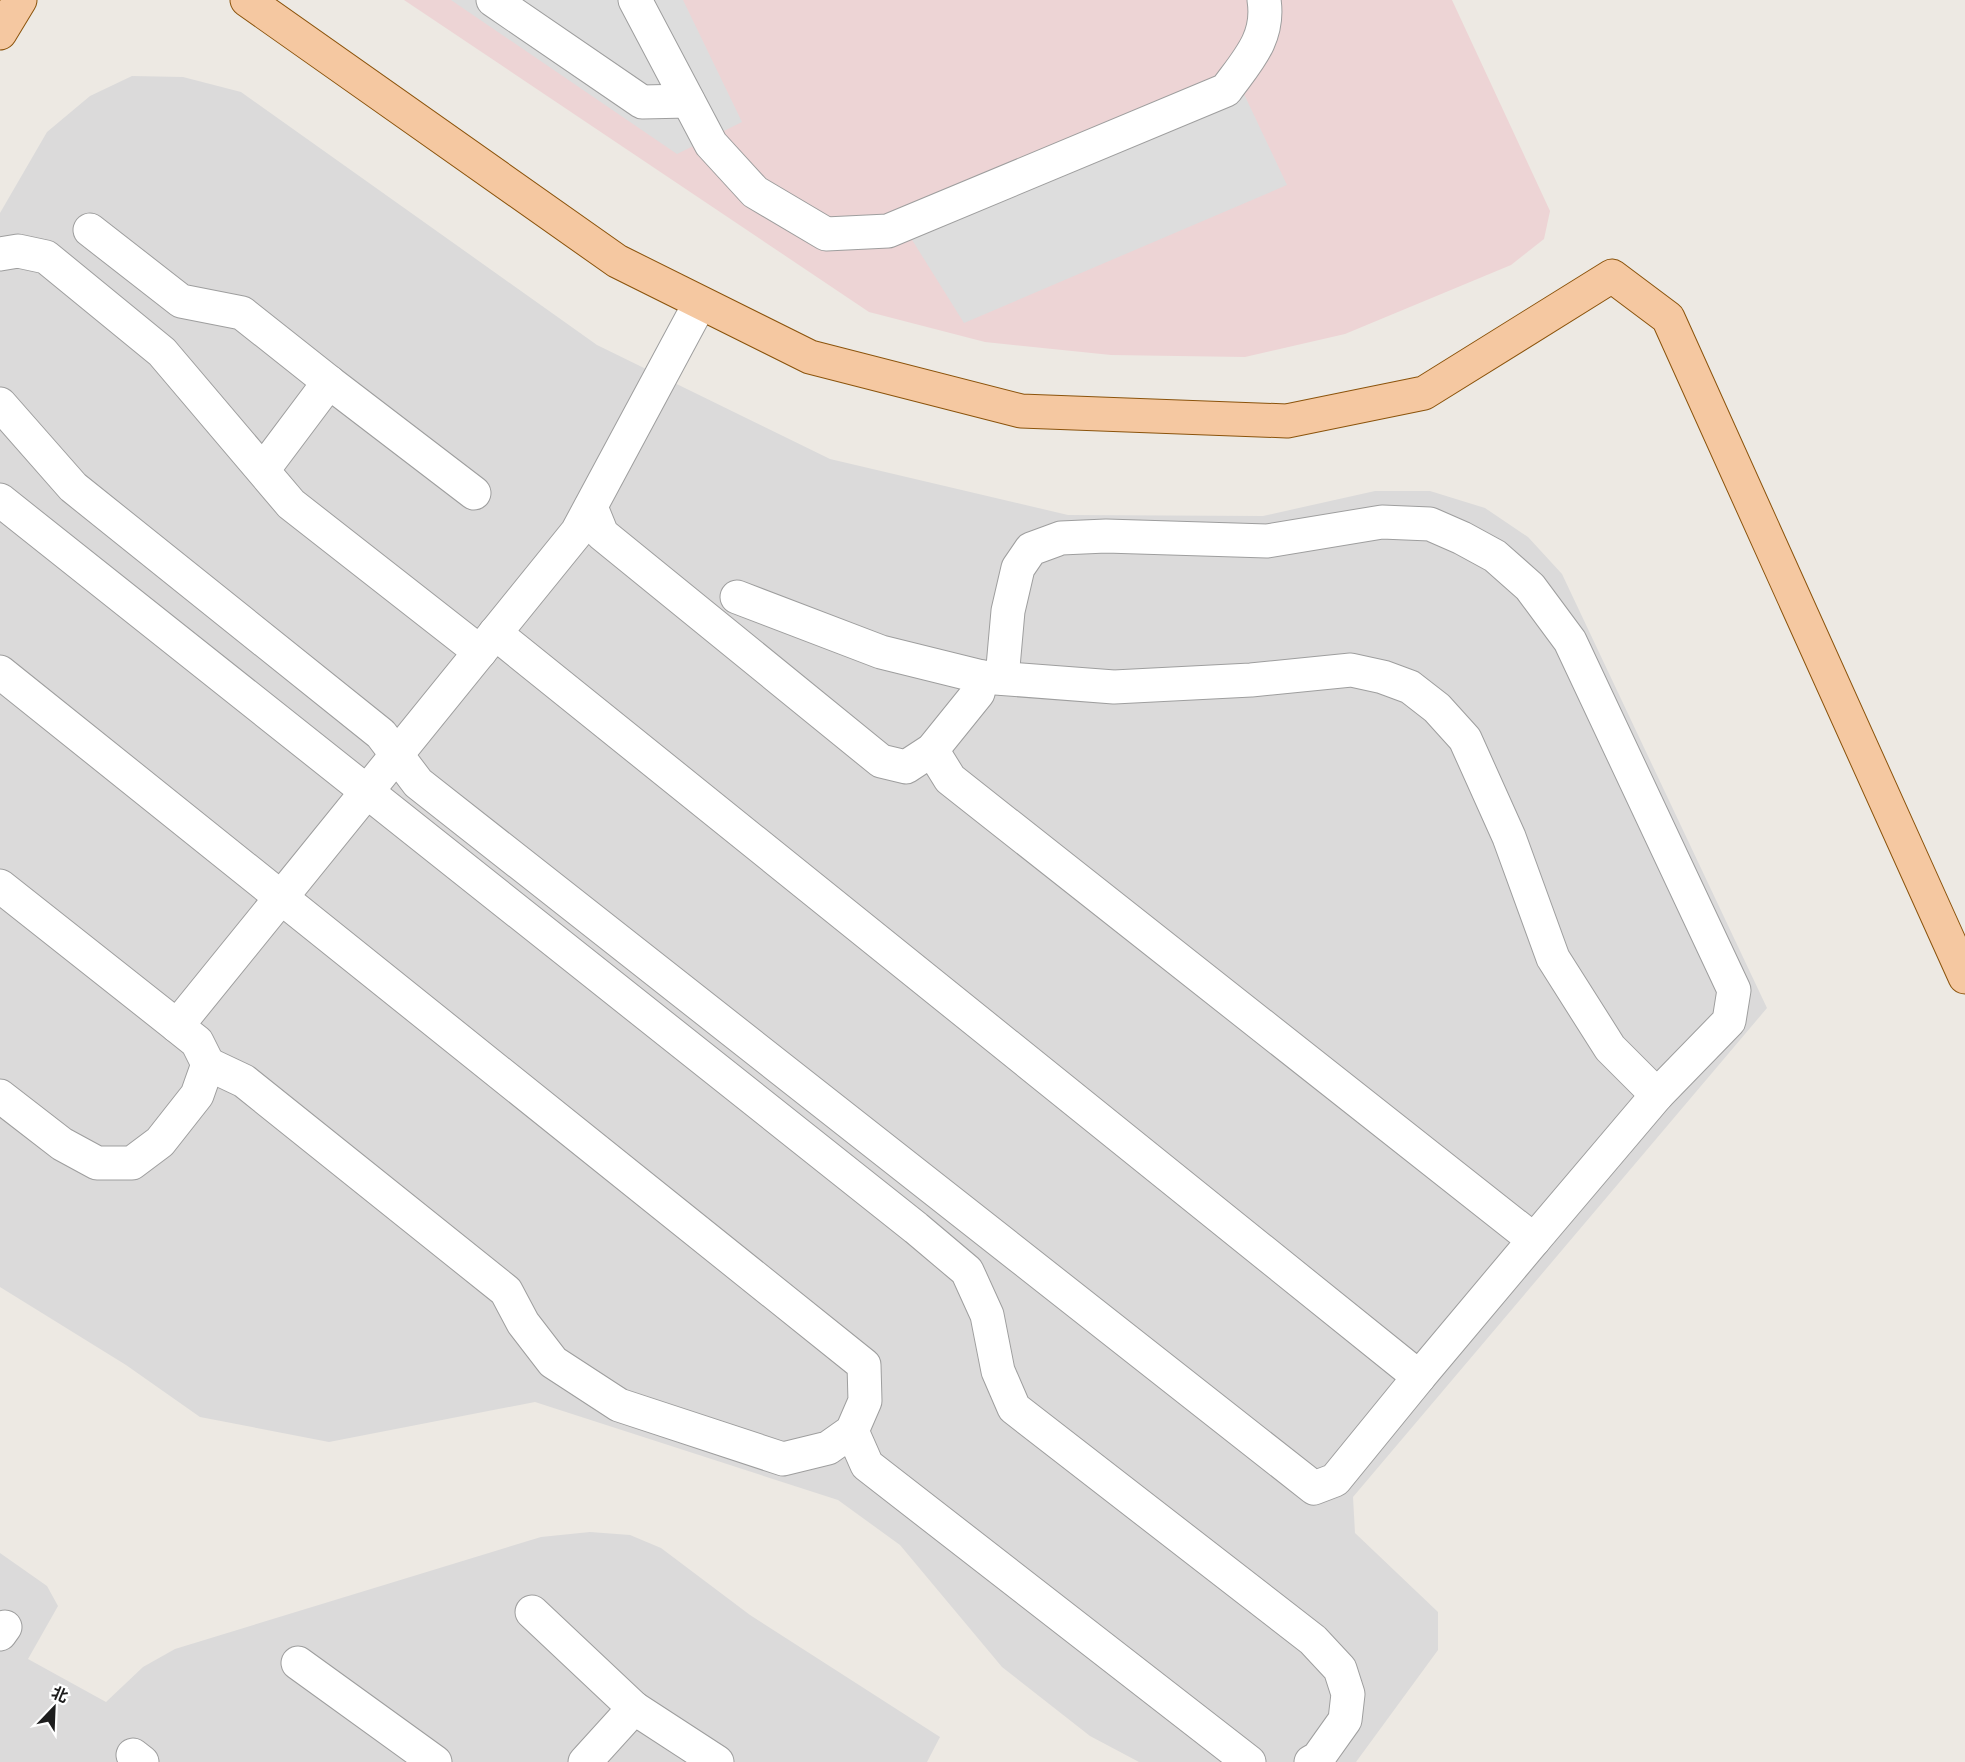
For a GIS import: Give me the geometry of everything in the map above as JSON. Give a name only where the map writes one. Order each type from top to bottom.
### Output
[{"type":"main road","points":[[0,33],[20,0]]},
{"type":"main road","points":[[247,0],[616,261],[810,357],[1021,411],[1287,422],[1424,393],[1612,276],[1668,318],[1965,976]]},
{"type":"street","points":[[493,0],[642,102],[688,101]]},
{"type":"street","points":[[635,0],[711,144],[755,192],[826,234],[888,231],[1226,90],[1256,50],[1266,17],[1264,0]]},
{"type":"street","points":[[90,230],[181,301],[242,313],[474,493]]},
{"type":"street","points":[[0,254],[18,250],[46,257],[162,352],[291,504],[488,643],[1419,1377]]},
{"type":"street","points":[[177,1026],[577,532],[700,303]]},
{"type":"street","points":[[263,470],[329,382]]},
{"type":"street","points":[[0,405],[73,488],[381,734],[418,783],[1314,1488],[1335,1480],[1657,1095],[1729,1021],[1734,990],[1570,641],[1530,587],[1495,556],[1462,538],[1430,524],[1382,522],[1267,541],[1106,536],[1061,538],[1030,549],[1017,568],[992,677],[932,750],[906,767],[881,761],[602,534],[591,507]]},
{"type":"street","points":[[0,500],[907,1220],[967,1271],[987,1315],[998,1371],[1014,1408],[1313,1640],[1340,1669],[1348,1694],[1346,1720],[1318,1758],[1311,1762]]},
{"type":"street","points":[[737,597],[881,652],[992,677],[1114,687],[1251,680],[1351,670],[1383,677],[1410,687],[1437,708],[1465,739],[1509,837],[1553,958],[1610,1048],[1657,1095]]},
{"type":"street","points":[[0,672],[864,1365],[865,1401],[852,1431],[828,1448],[783,1459],[620,1405],[553,1362],[523,1323],[506,1291],[244,1081],[208,1064],[197,1042],[0,886]]},
{"type":"street","points":[[932,750],[950,778],[1534,1240]]},
{"type":"street","points":[[0,1096],[62,1144],[97,1163],[132,1163],[160,1142],[196,1095],[208,1064]]},
{"type":"street","points":[[852,1431],[867,1465],[1250,1762]]},
{"type":"street","points":[[532,1612],[634,1708],[717,1762]]},
{"type":"street","points":[[298,1663],[435,1762]]},
{"type":"street","points":[[585,1762],[634,1708]]},
{"type":"shaded area","points":[[404,0],[1452,0],[1550,211],[1544,239],[1511,265],[1345,334],[1245,357],[1111,355],[985,342],[869,312]]},
{"type":"shaded area","points":[[451,0],[683,0],[742,122],[677,154]]},
{"type":"shaded area","points":[[132,76],[183,77],[241,92],[597,345],[830,459],[1068,515],[1263,516],[1375,491],[1430,491],[1485,508],[1528,537],[1562,574],[1767,1008],[1353,1497],[1355,1533],[1438,1612],[1438,1650],[1356,1762],[1139,1762],[1090,1736],[1002,1667],[900,1545],[838,1500],[535,1402],[329,1442],[200,1417],[126,1365],[0,1287],[0,213],[47,132],[90,96]]},
{"type":"shaded area","points":[[1243,92],[1287,185],[964,323],[909,235]]},
{"type":"shaded area","points":[[590,1532],[630,1535],[661,1548],[750,1615],[940,1737],[927,1762],[0,1762],[0,1553],[47,1586],[58,1606],[28,1659],[106,1702],[143,1667],[175,1649],[541,1537]]}]
